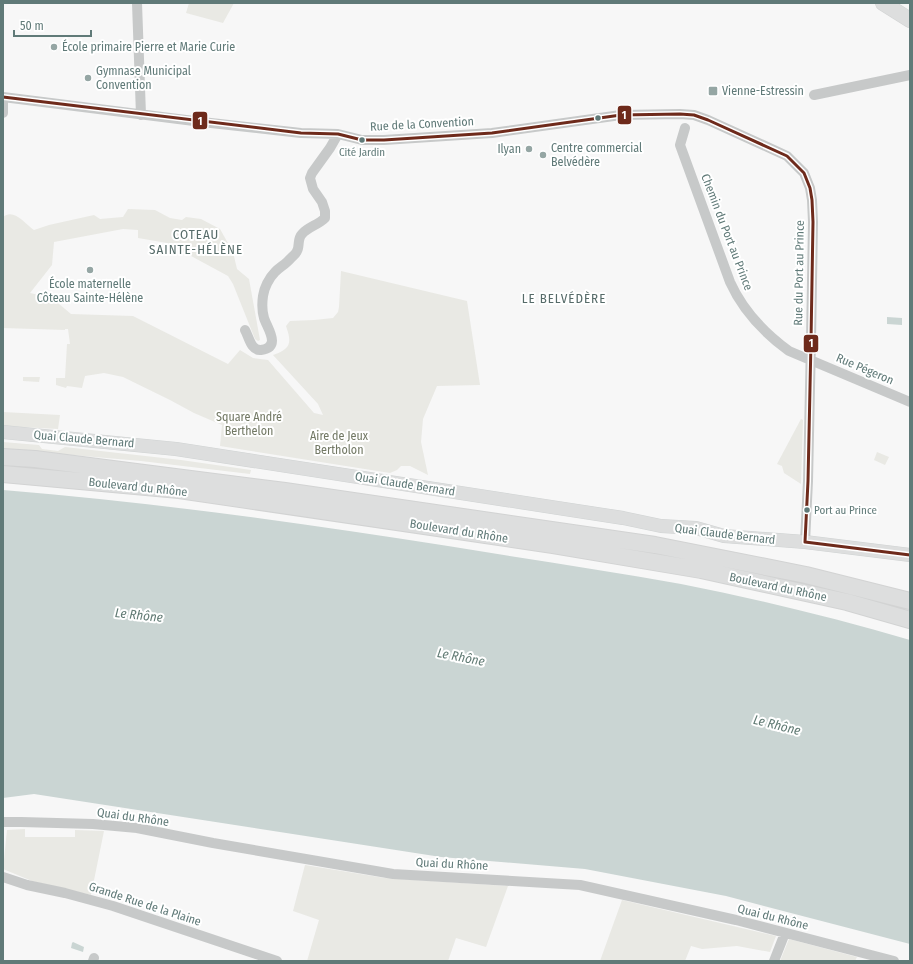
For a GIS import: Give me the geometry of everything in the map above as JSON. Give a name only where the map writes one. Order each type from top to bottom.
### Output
[{"type":"highway","name":"Boulevard du Rhône","points":[[3,457],[35,459],[278,490],[655,545],[806,575],[910,601]]},
{"type":"highway","name":"Boulevard du Rhône","points":[[3,474],[179,490],[553,545],[709,572],[847,602],[910,620]]},
{"type":"main road","points":[[883,3],[910,20]]},
{"type":"main road","name":"Quai Claude Bernard","points":[[3,432],[127,443],[183,450],[623,518],[661,526],[696,528],[724,536],[805,542],[910,555]]},
{"type":"street","points":[[137,3],[141,115]]},
{"type":"street","points":[[814,95],[910,75]]},
{"type":"street","points":[[3,97],[3,113]]},
{"type":"street","name":"Rue de la Convention","points":[[3,97],[141,115],[294,132],[338,134],[362,140],[492,133],[621,115],[694,115],[787,156]]},
{"type":"street","name":"Chemin du Port au Prince","points":[[685,128],[680,145],[737,298],[744,308],[772,338],[788,350],[810,361]]},
{"type":"street","points":[[245,330],[252,346],[257,350],[263,350],[271,344],[273,339],[264,318],[264,291],[274,272],[288,262],[297,251],[301,234],[308,228],[320,223],[324,218],[325,210],[322,202],[313,189],[310,178],[338,134]]},
{"type":"street","name":"Rue du Port au Prince","points":[[787,156],[804,173],[810,188],[812,200],[813,222],[808,481],[805,542]]},
{"type":"street","name":"Rue Pégeron","points":[[810,361],[910,402]]},
{"type":"street","name":"Quai du Rhône","points":[[3,822],[93,824],[137,828],[213,843],[393,874],[580,885],[736,920],[894,961]]},
{"type":"street","name":"Grande Rue de la Plaine","points":[[3,877],[27,885],[65,893],[113,906],[277,961]]},
{"type":"street","points":[[774,961],[785,933]]},
{"type":"green space","points":[[189,3],[234,3],[223,23],[186,13]]},
{"type":"green space","points":[[128,209],[155,210],[170,218],[182,220],[186,217],[201,219],[220,229],[233,252],[237,269],[249,279],[260,340],[258,341],[255,339],[233,284],[228,276],[167,243],[138,238],[138,230],[123,229],[54,242],[52,265],[30,293],[52,298],[71,314],[133,316],[228,364],[240,350],[253,358],[268,360],[314,413],[323,415],[318,404],[273,355],[287,348],[289,337],[286,326],[290,321],[333,318],[338,312],[341,271],[467,301],[480,385],[437,386],[423,419],[421,442],[428,475],[410,466],[401,466],[397,470],[390,473],[220,446],[222,425],[194,413],[123,377],[104,373],[85,376],[82,388],[67,386],[66,388],[56,385],[56,378],[65,378],[67,344],[70,344],[68,329],[3,328],[3,217],[11,214],[19,218],[34,230],[49,225],[94,215],[100,219],[123,217]]},
{"type":"green space","points":[[23,377],[40,377],[39,382],[23,381]]},
{"type":"green space","points":[[3,412],[60,415],[58,429],[3,426]]},
{"type":"green space","points":[[801,419],[803,420],[801,484],[784,473],[782,466],[777,464]]},
{"type":"green space","points":[[3,442],[39,445],[42,449],[58,451],[65,447],[181,460],[251,470],[250,474],[141,461],[3,449]]},
{"type":"green space","points":[[877,452],[889,457],[885,465],[874,460]]},
{"type":"green space","points":[[25,829],[25,837],[75,837],[75,830],[104,831],[91,895],[32,881],[3,869],[7,830]]},
{"type":"green space","points":[[305,865],[385,878],[508,886],[486,947],[456,938],[448,961],[307,961],[319,920],[293,911]]},
{"type":"green space","points":[[622,900],[776,936],[770,952],[737,946],[702,949],[691,946],[685,961],[600,961]]},
{"type":"green space","points":[[789,939],[857,957],[855,961],[780,961]]},
{"type":"water","points":[[887,317],[902,318],[902,325],[887,324]]},
{"type":"water","name":"Le Rhône","points":[[3,490],[170,507],[281,521],[623,574],[681,584],[768,603],[910,640],[910,944],[726,896],[585,869],[441,857],[34,794],[3,798]]},
{"type":"water","points":[[73,942],[84,947],[83,952],[71,948]]},
{"type":"transit line","name":"1","points":[[3,97],[301,133],[338,134],[362,140],[492,133],[621,115],[694,115],[787,156],[804,173],[810,188],[812,200],[811,341],[805,542]]},
{"type":"transit line","name":"1","points":[[805,542],[910,555]]},
{"type":"place","name":"École primaire Pierre et Marie Curie","points":[[54,47]]},
{"type":"place","name":"Gymnase Municipal Convention","points":[[88,78]]},
{"type":"place","name":"Vienne-Estressin","points":[[713,91]]},
{"type":"place","name":"Cité Jardin","points":[[362,140]]},
{"type":"place","name":"Ilyan","points":[[529,149]]},
{"type":"place","name":"Centre commercial Belvédère","points":[[543,155]]},
{"type":"place","name":"École maternelle Côteau Sainte-Hélène","points":[[90,270]]},
{"type":"place","name":"Port au Prince","points":[[807,510]]},
{"type":"district","name":"COTEAU SAINTE-HÉLÈNE","points":[[196,242]]},
{"type":"district","name":"LE BELVÉDÈRE","points":[[564,298]]},
{"type":"park label","name":"Square André Berthelon","points":[[249,424]]},
{"type":"park label","name":"Aire de Jeux Bertholon","points":[[339,443]]}]
